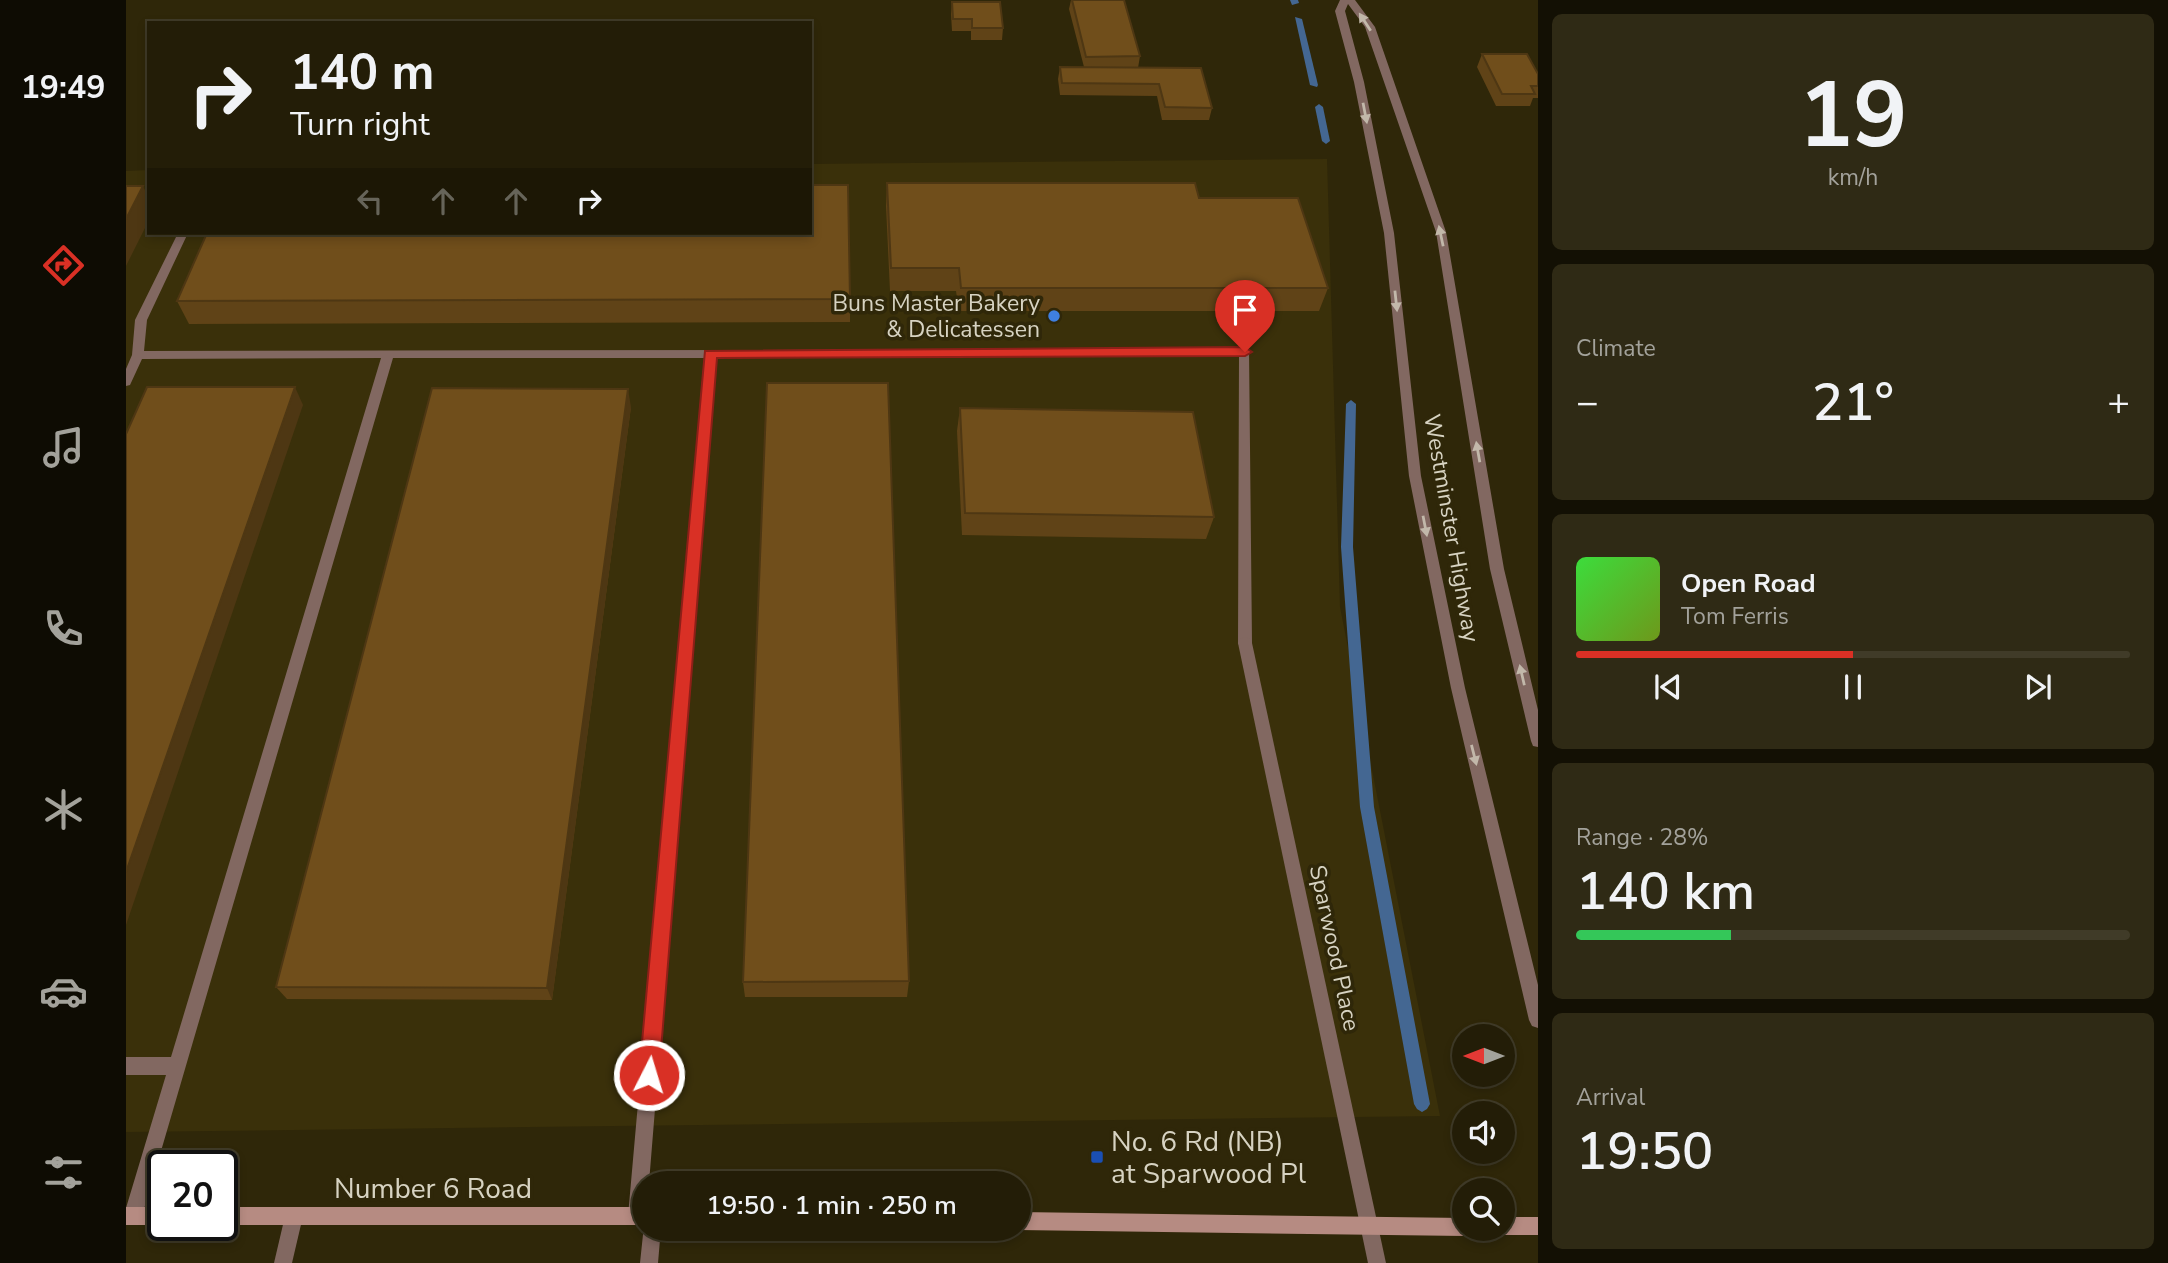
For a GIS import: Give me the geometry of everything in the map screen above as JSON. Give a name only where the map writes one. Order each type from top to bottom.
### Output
[{"type":"main road","points":[[129,1216],[147,1216]]},
{"type":"main road","name":"Number 6 Road","points":[[238,1216],[632,1216]]},
{"type":"main road","points":[[1031,1221],[1452,1227]]},
{"type":"main road","points":[[1515,1226],[1538,1226]]},
{"type":"street","name":"Westminster Highway","points":[[1538,741],[1497,569],[1441,232],[1370,27],[1347,0],[1340,11],[1359,82],[1389,233],[1415,476],[1458,688],[1538,1020]]},
{"type":"street","points":[[126,382],[138,355],[141,320],[182,235]]},
{"type":"street","name":"Sparwood Place","points":[[710,354],[1245,352],[1245,643],[1377,1263]]},
{"type":"street","points":[[129,1216],[177,1066],[388,354]]},
{"type":"street","points":[[138,355],[710,354],[645,1171]]},
{"type":"street","points":[[126,1066],[177,1066]]},
{"type":"street","points":[[283,1263],[294,1216]]},
{"type":"street","points":[[649,1263],[651,1241]]},
{"type":"shaded area","points":[[1327,159],[1340,607],[1440,1116],[126,1132],[126,171],[147,170],[147,235],[812,235],[812,164]]},
{"type":"building","points":[[1072,0],[1124,0],[1140,56],[1086,57]]},
{"type":"building","points":[[952,2],[1000,2],[1003,28],[972,28],[972,19],[953,19]]},
{"type":"building","points":[[1482,54],[1527,54],[1538,74],[1538,86],[1531,86],[1535,94],[1502,94]]},
{"type":"building","points":[[1060,67],[1201,68],[1212,108],[1165,107],[1159,84],[1062,83]]},
{"type":"building","points":[[887,183],[1195,183],[1199,198],[1298,198],[1328,288],[961,288],[959,268],[891,268]]},
{"type":"building","points":[[812,185],[848,185],[850,299],[177,301],[206,235],[812,235]]},
{"type":"building","points":[[126,186],[143,186],[126,219]]},
{"type":"building","points":[[767,383],[888,383],[909,981],[743,982]]},
{"type":"building","points":[[147,387],[295,387],[126,872],[126,434]]},
{"type":"building","points":[[432,388],[628,389],[547,988],[276,987]]},
{"type":"building","points":[[960,408],[1193,412],[1214,517],[965,513]]},
{"type":"waterway","points":[[1298,19],[1314,85]]},
{"type":"waterway","points":[[1319,107],[1326,141]]},
{"type":"waterway","points":[[1351,404],[1347,547],[1367,807],[1422,1104]]},
{"type":"place","name":"Buns Master Bakery & Delicatessen","points":[[1054,316]]},
{"type":"place","name":"No. 6 Rd (NB) at Sparwood Pl","points":[[1097,1157]]},
{"type":"route","points":[[649,1075],[710,354],[1245,352]]}]
